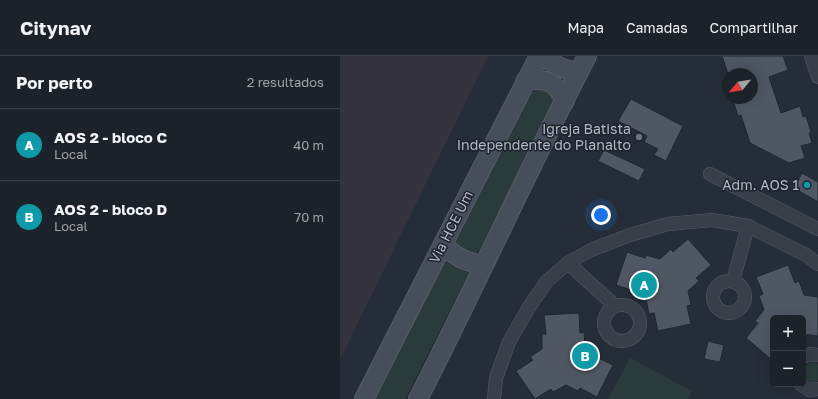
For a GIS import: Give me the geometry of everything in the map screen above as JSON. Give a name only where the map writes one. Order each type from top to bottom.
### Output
[{"type":"main road","name":"Via HCE Um","points":[[364,399],[539,56]]},
{"type":"main road","points":[[543,56],[561,69],[583,64]]},
{"type":"main road","points":[[418,399],[455,327],[583,64]]},
{"type":"main road","points":[[526,80],[540,79],[550,82],[559,89],[565,101]]},
{"type":"main road","points":[[443,244],[448,250],[472,263],[485,264]]},
{"type":"street","points":[[811,56],[818,77]]},
{"type":"street","points":[[710,174],[818,229]]},
{"type":"street","points":[[494,399],[496,378],[510,342],[529,308],[548,281],[568,263],[591,250],[630,235],[668,224],[712,220],[748,226],[806,254],[818,264]]},
{"type":"street","points":[[733,281],[748,226]]},
{"type":"street","points":[[568,263],[615,306]]},
{"type":"street","points":[[806,356],[810,354],[818,355]]},
{"type":"street","points":[[804,387],[809,390],[818,389]]},
{"type":"shaded area","points":[[340,56],[488,56],[340,360]]},
{"type":"shaded area","points":[[545,88],[553,97],[553,107],[481,249],[474,255],[456,247],[455,238],[527,93],[533,89]]},
{"type":"shaded area","points":[[444,260],[469,273],[405,399],[372,399]]},
{"type":"shaded area","points":[[630,358],[692,391],[688,399],[608,399]]},
{"type":"shaded area","points":[[812,362],[818,364],[818,381],[812,382],[806,379],[806,365]]},
{"type":"building","points":[[722,56],[783,56],[788,70],[769,77],[781,113],[800,106],[803,117],[806,116],[811,132],[809,133],[812,143],[801,146],[805,158],[789,163],[750,143],[741,115],[738,116],[734,104],[758,104],[758,68],[726,68]]},
{"type":"building","name":"Igreja Batista Independente do Planalto","points":[[631,99],[683,126],[666,161],[654,155],[658,149],[644,142],[647,136],[618,121]]},
{"type":"building","name":"Igreja Batista Independente do Planalto","points":[[604,150],[645,169],[639,181],[598,161]]},
{"type":"building","name":"Adm. AOS 1","points":[[802,173],[818,182],[818,202],[794,188]]},
{"type":"building","points":[[688,239],[711,265],[696,278],[699,281],[688,291],[691,305],[687,306],[691,324],[658,331],[654,313],[649,314],[646,299],[633,295],[634,291],[616,285],[627,252],[645,258],[646,255],[660,259],[671,249],[673,252]]},
{"type":"building","points":[[788,265],[795,283],[799,281],[804,295],[818,297],[818,336],[806,334],[806,315],[770,315],[770,358],[746,338],[758,323],[755,321],[764,310],[759,296],[763,294],[756,277]]},
{"type":"building","points":[[579,313],[580,333],[584,332],[585,347],[598,353],[596,357],[613,365],[597,397],[580,388],[578,391],[566,385],[553,392],[551,389],[535,399],[516,371],[533,360],[530,357],[542,349],[542,334],[546,334],[544,315]]},
{"type":"building","points":[[708,341],[724,345],[720,362],[704,359]]},
{"type":"place","name":"Igreja Batista Independente do Planalto","points":[[639,137]]},
{"type":"place","name":"Adm. AOS 1","points":[[807,185]]},
{"type":"place","name":"AOS 2 - bloco C","points":[[644,285]]},
{"type":"place","name":"AOS 2 - bloco D","points":[[585,356]]}]
